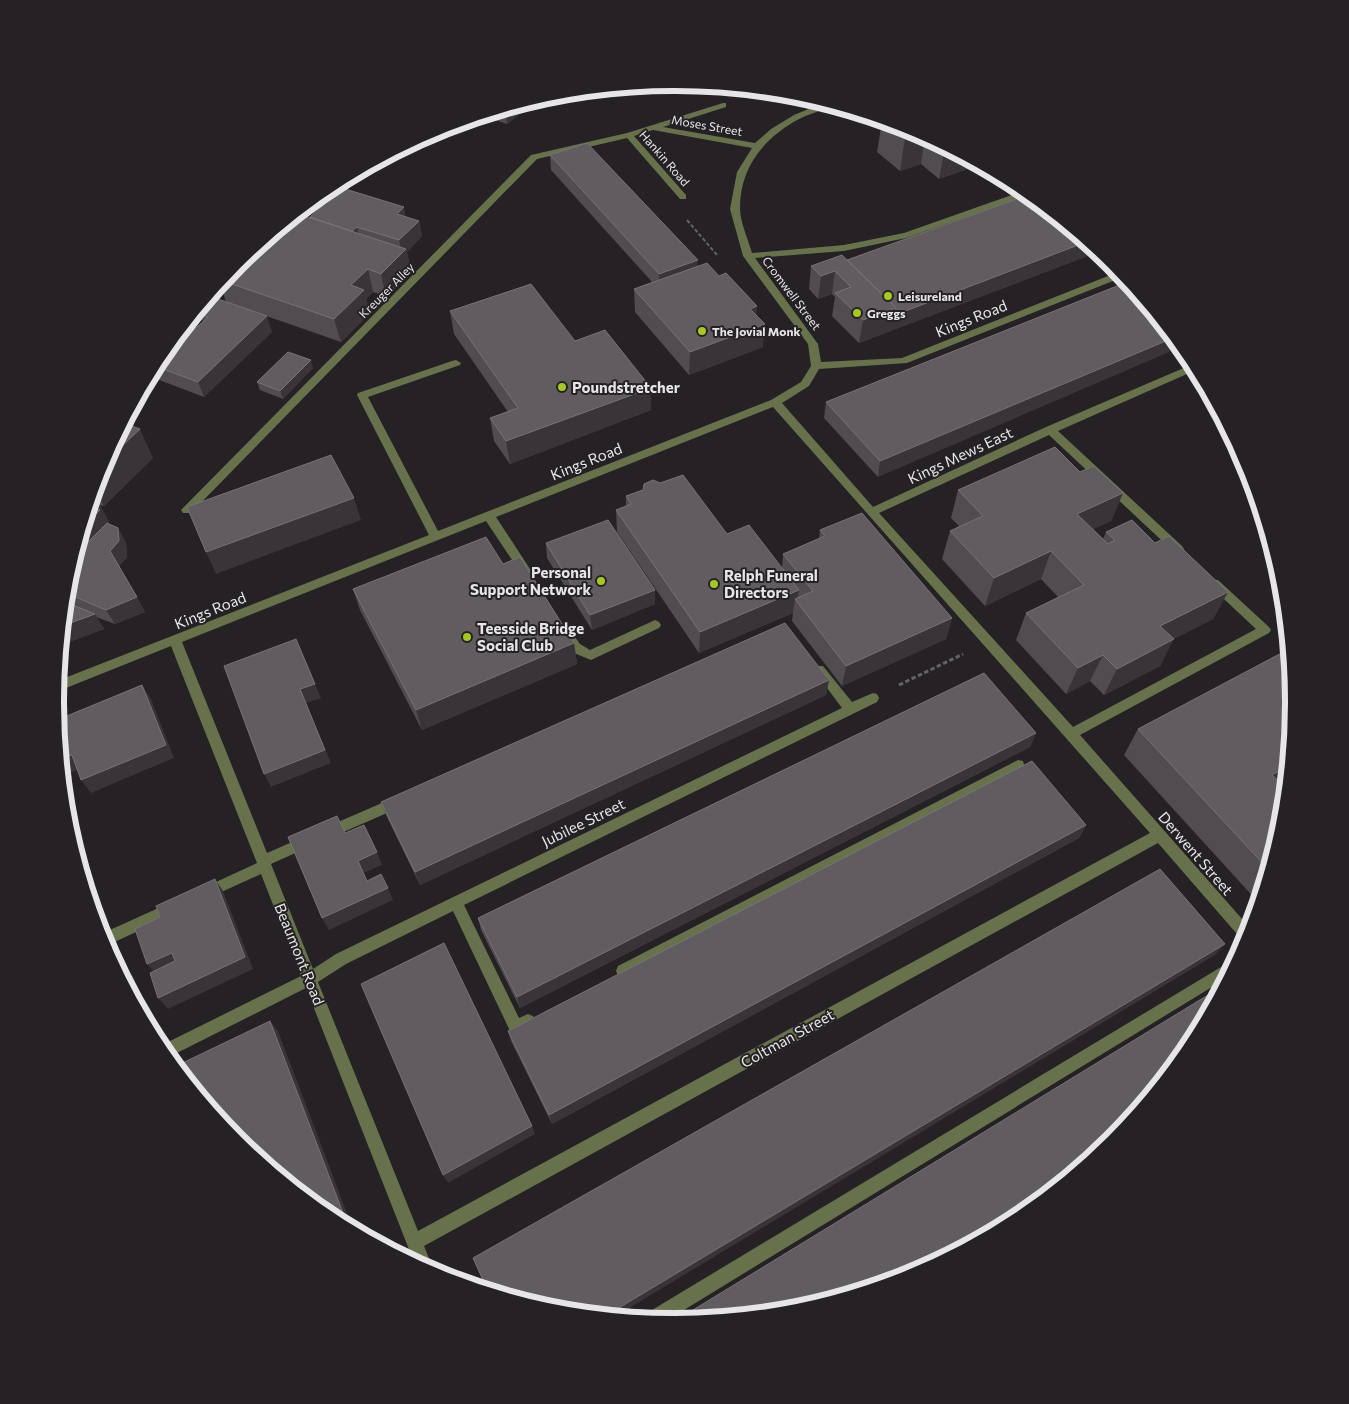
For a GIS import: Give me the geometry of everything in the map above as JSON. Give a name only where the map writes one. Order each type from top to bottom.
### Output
[{"type":"street","name":"Moses Street","points":[[629,135],[723,106]]},
{"type":"street","name":"Cromwell Street","points":[[816,366],[813,344],[748,256],[735,209],[741,172],[757,146],[782,126],[818,109]]},
{"type":"street","name":"Moses Street","points":[[652,128],[757,146]]},
{"type":"street","name":"Hankin Road","points":[[629,135],[683,197]]},
{"type":"street","name":"Kreuger Alley","points":[[187,510],[534,157],[629,135]]},
{"type":"street","points":[[748,256],[844,248],[906,235],[1017,196]]},
{"type":"street","name":"Kings Road","points":[[64,684],[775,402],[805,384],[816,366],[903,361],[1113,277]]},
{"type":"street","points":[[436,537],[362,395],[456,363]]},
{"type":"street","name":"Kings Mews East","points":[[871,512],[1050,430],[1187,371]]},
{"type":"street","points":[[775,402],[871,512]]},
{"type":"street","points":[[1050,430],[1186,557]]},
{"type":"street","name":"Derwent Street","points":[[871,512],[1071,734],[1242,929]]},
{"type":"street","points":[[489,516],[533,582]]},
{"type":"street","points":[[1071,734],[1265,630],[1207,577]]},
{"type":"street","points":[[560,624],[577,649],[583,654],[591,655],[654,625]]},
{"type":"street","name":"Beaumont Road","points":[[175,640],[421,1257]]},
{"type":"street","points":[[811,659],[850,709]]},
{"type":"street","name":"Jubilee Street","points":[[172,1048],[310,979],[340,959],[873,698]]},
{"type":"street","points":[[613,977],[1018,765]]},
{"type":"street","points":[[110,937],[407,798]]},
{"type":"street","name":"Coltman Street","points":[[415,1242],[1159,835]]},
{"type":"street","points":[[456,902],[516,1028],[542,1014]]},
{"type":"street","points":[[666,1313],[1221,974]]},
{"type":"path","points":[[683,197],[670,202],[719,257],[748,256]]},
{"type":"path","points":[[873,698],[988,642]]},
{"type":"building","points":[[587,143],[698,260],[659,274],[550,155]]},
{"type":"building","points":[[344,189],[404,207],[397,214],[419,221],[399,240],[357,227],[352,231],[310,217]]},
{"type":"building","points":[[1020,198],[1079,245],[895,315],[896,308],[847,260]]},
{"type":"building","points":[[305,216],[406,249],[381,274],[368,269],[351,285],[364,290],[334,319],[230,283],[248,265],[250,266]]},
{"type":"building","points":[[842,255],[896,308],[863,320],[835,293],[851,287],[835,271],[821,276],[811,266]]},
{"type":"building","points":[[707,263],[719,276],[726,273],[757,306],[750,309],[765,324],[690,352],[634,289]]},
{"type":"building","name":"Poundstretcher","points":[[531,284],[575,341],[605,330],[651,388],[506,441],[490,418],[518,408],[450,311]]},
{"type":"building","points":[[1120,285],[1134,299],[1166,341],[880,461],[826,402]]},
{"type":"building","points":[[218,299],[267,316],[198,382],[163,369],[183,340],[208,317],[202,315]]},
{"type":"building","points":[[288,352],[311,360],[280,391],[257,382]]},
{"type":"building","points":[[131,425],[140,429],[119,449]]},
{"type":"building","points":[[1055,447],[1080,472],[1094,466],[1123,493],[1077,514],[1108,544],[1115,540],[1106,532],[1132,520],[1155,543],[1169,536],[1228,592],[1160,626],[1174,639],[1117,669],[1103,655],[1078,668],[1026,613],[1084,585],[1051,551],[994,578],[950,531],[983,516],[958,490]]},
{"type":"building","points":[[331,455],[354,498],[206,552],[187,507]]},
{"type":"building","name":"Relph Funeral Directors","points":[[683,475],[727,534],[749,525],[799,590],[700,632],[616,510],[631,504],[626,496],[643,490],[644,484],[653,480],[660,483]]},
{"type":"building","points":[[95,508],[100,510],[93,517]]},
{"type":"building","points":[[862,513],[952,618],[846,666],[795,599],[813,591],[783,554],[825,536],[820,530]]},
{"type":"building","name":"Personal Support Network","points":[[608,520],[655,590],[590,615],[546,543]]},
{"type":"building","points":[[107,523],[118,528],[119,541],[110,551],[137,597],[106,610],[73,596],[85,545]]},
{"type":"building","name":"Teesside Bridge Social Club","points":[[486,537],[503,564],[520,557],[574,643],[416,710],[353,589]]},
{"type":"building","points":[[72,605],[95,614],[69,624]]},
{"type":"building","points":[[785,623],[829,680],[415,872],[381,802]]},
{"type":"building","points":[[296,639],[315,684],[300,689],[325,750],[264,774],[224,666]]},
{"type":"building","points":[[1283,652],[1284,742],[1281,770],[1272,775],[1280,782],[1274,821],[1263,864],[1138,729]]},
{"type":"building","points":[[984,673],[1036,733],[517,997],[478,918]]},
{"type":"building","points":[[142,685],[166,745],[81,780],[72,755],[66,757],[64,717]]},
{"type":"building","points":[[1032,761],[1086,825],[549,1115],[508,1031]]},
{"type":"building","points":[[337,816],[345,833],[364,825],[377,852],[358,861],[367,881],[381,874],[388,888],[322,918],[288,837]]},
{"type":"building","points":[[1160,869],[1225,944],[616,1310],[555,1301],[484,1282],[473,1258]]},
{"type":"building","points":[[215,879],[245,957],[158,998],[150,973],[175,961],[172,953],[147,964],[135,929],[160,917],[156,906]]},
{"type":"building","points":[[444,943],[532,1126],[443,1175],[361,984]]},
{"type":"building","points":[[1210,994],[1182,1041],[1159,1074],[1134,1105],[1106,1134],[1046,1187],[980,1231],[945,1250],[908,1266],[833,1292],[754,1308],[689,1312]]},
{"type":"building","points":[[270,1021],[344,1216],[303,1187],[243,1134],[215,1105],[182,1063]]},
{"type":"place","name":"Leisureland","points":[[888,296]]},
{"type":"place","name":"Greggs","points":[[857,313]]},
{"type":"place","name":"The Jovial Monk","points":[[702,331]]},
{"type":"place","name":"Poundstretcher","points":[[562,387]]},
{"type":"place","name":"Personal Support Network","points":[[601,581]]},
{"type":"place","name":"Relph Funeral Directors","points":[[714,584]]},
{"type":"place","name":"Teesside Bridge Social Club","points":[[467,637]]}]
